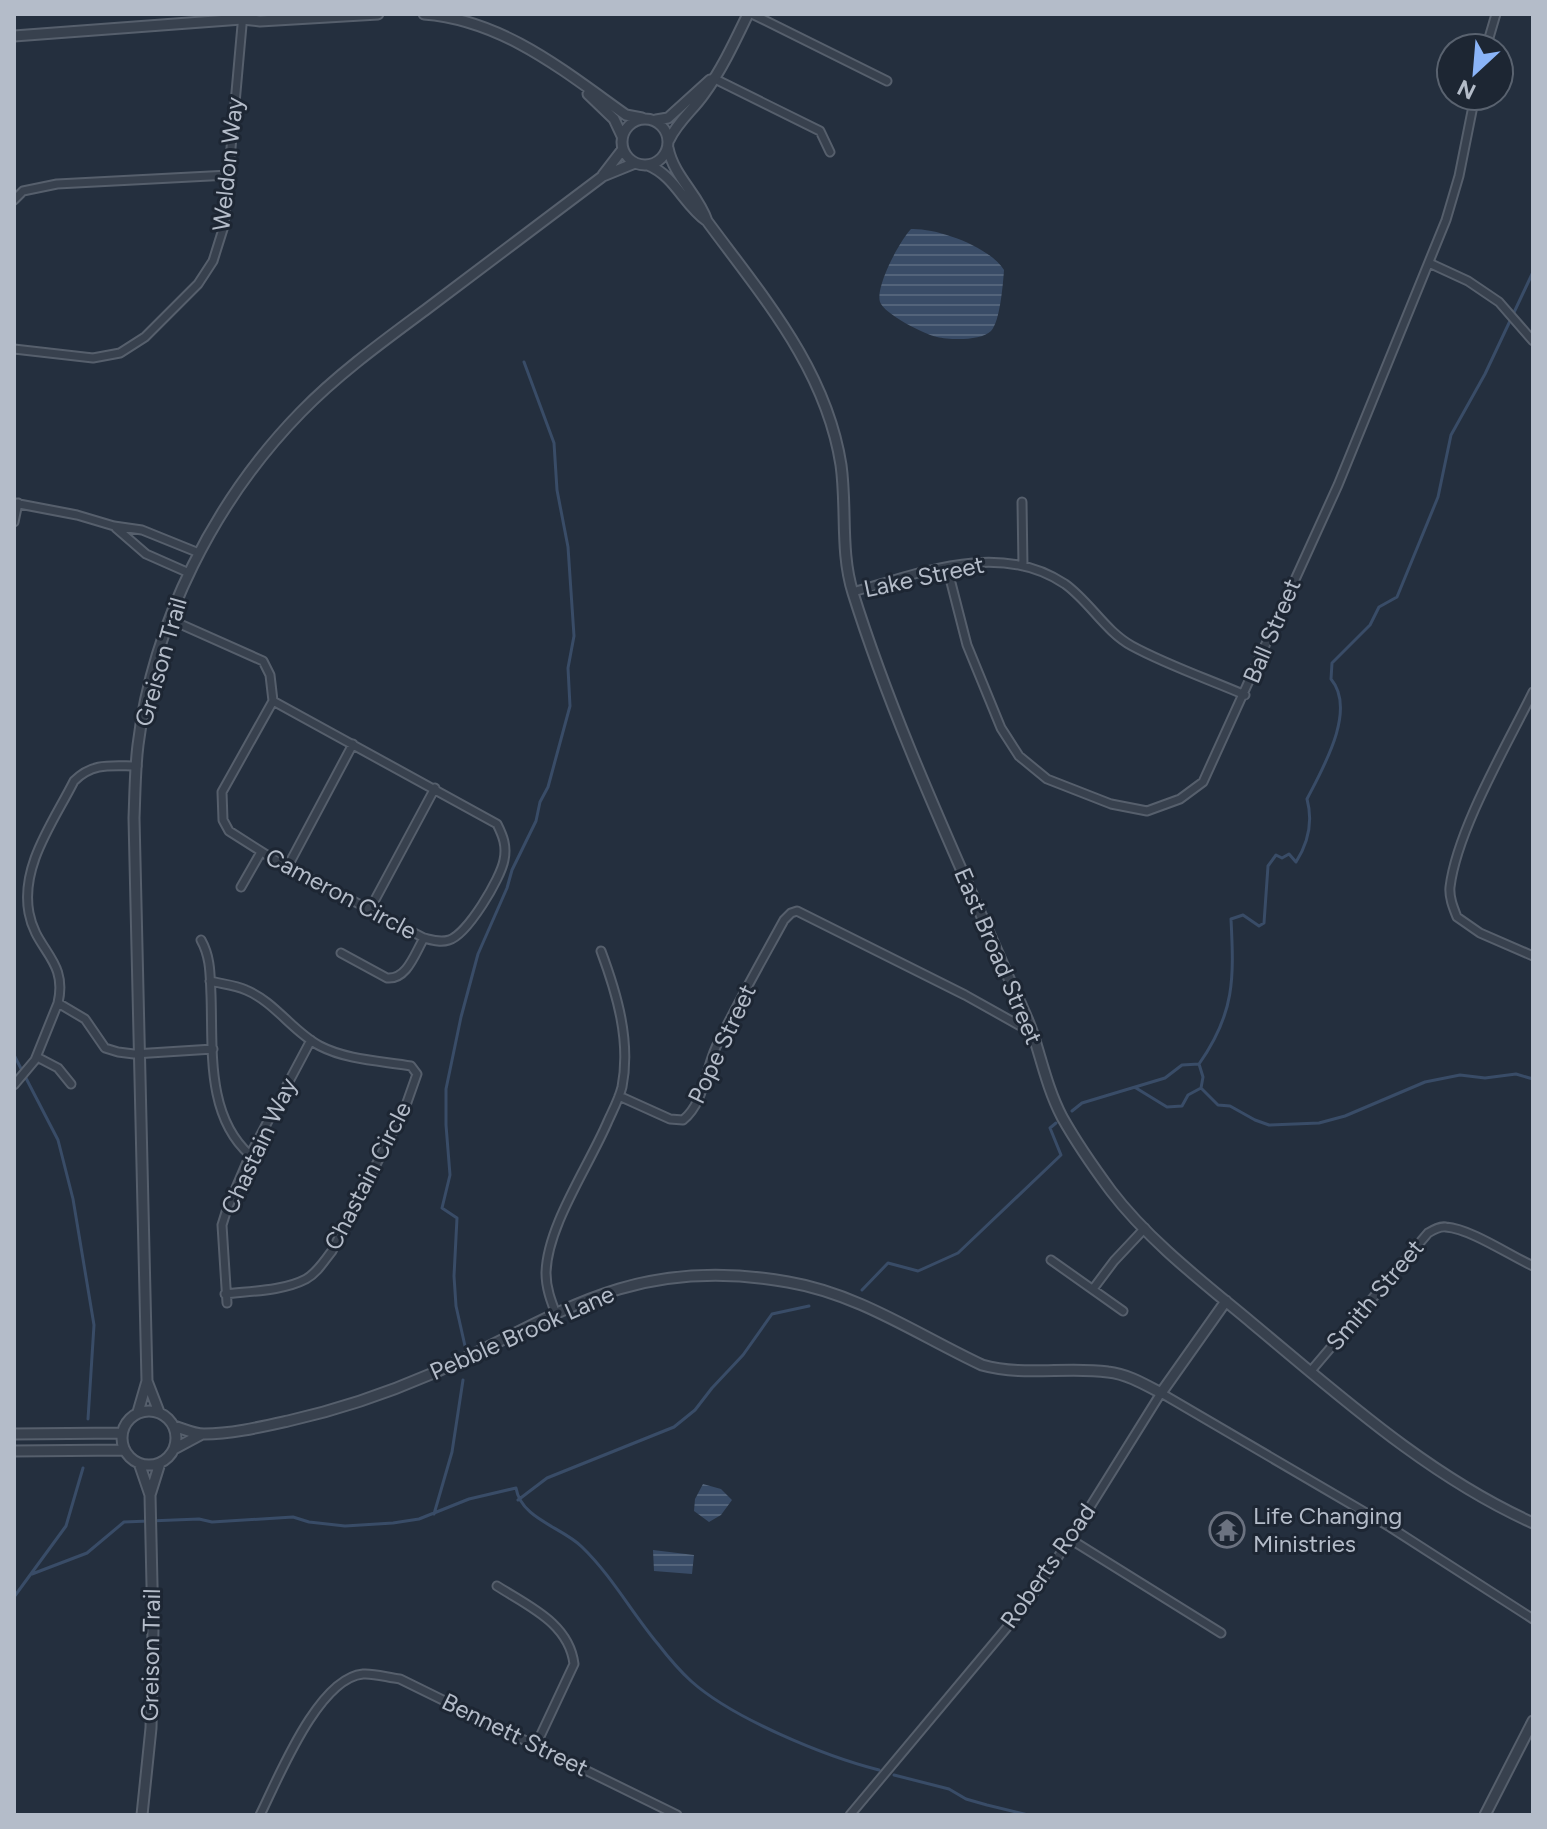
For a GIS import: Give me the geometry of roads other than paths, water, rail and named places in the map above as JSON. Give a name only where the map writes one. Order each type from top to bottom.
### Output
[{"type":"street","points":[[149,14],[153,27]]},
{"type":"street","points":[[14,36],[153,27],[242,16],[260,21],[378,14]]},
{"type":"street","points":[[424,14],[470,21],[498,32],[536,53],[626,115],[655,120],[668,118],[713,78]]},
{"type":"street","points":[[575,80],[614,119],[622,136],[623,149],[635,163],[648,165],[661,159],[676,126],[705,93],[750,14],[887,81]]},
{"type":"street","name":"Weldon Way","points":[[14,349],[93,358],[120,353],[145,337],[198,284],[213,261],[224,226],[242,16]]},
{"type":"street","points":[[713,78],[820,131],[830,152]]},
{"type":"street","name":"Ball Street","points":[[947,567],[967,645],[1001,728],[1019,756],[1047,779],[1111,804],[1147,811],[1180,799],[1203,782],[1338,485],[1429,263],[1459,176],[1472,112]]},
{"type":"street","points":[[622,136],[630,124],[642,118]]},
{"type":"street","name":"East Broad Street","points":[[655,120],[664,128],[671,161],[707,221],[780,319],[820,390],[841,466],[848,573],[853,592],[887,689],[1033,1033],[1045,1077],[1062,1117],[1112,1192],[1145,1228],[1226,1301],[1310,1372],[1425,1461],[1486,1502],[1533,1523]]},
{"type":"street","name":"Greison Trail","points":[[603,176],[623,149]]},
{"type":"street","name":"Greison Trail","points":[[138,1412],[147,1381],[134,818],[137,766],[147,697],[189,573],[231,497],[302,410],[399,329],[603,176],[635,163]]},
{"type":"street","name":"East Broad Street","points":[[648,165],[667,176],[698,215],[707,221]]},
{"type":"street","points":[[14,200],[23,191],[57,184],[229,175]]},
{"type":"street","points":[[1429,263],[1468,281],[1499,302],[1533,341]]},
{"type":"street","points":[[1022,502],[1023,566]]},
{"type":"street","points":[[14,522],[16,503],[142,530],[199,553]]},
{"type":"street","points":[[114,526],[146,554],[189,573]]},
{"type":"street","name":"Lake Street","points":[[853,592],[973,561],[1023,566],[1064,584],[1132,646],[1245,695]]},
{"type":"street","points":[[171,620],[263,661],[270,675],[273,701]]},
{"type":"street","points":[[1533,692],[1475,811],[1459,853],[1450,890],[1457,917],[1480,933],[1533,956]]},
{"type":"street","name":"Cameron Circle","points":[[273,701],[353,744],[497,824],[506,847],[504,863],[474,919],[463,933],[449,940],[424,938],[261,852],[229,831],[223,820],[222,792],[273,701]]},
{"type":"street","points":[[288,866],[353,744]]},
{"type":"street","points":[[14,1085],[37,1057],[62,986],[59,971],[29,915],[26,891],[30,872],[74,781],[82,773],[94,767],[137,766]]},
{"type":"street","points":[[370,909],[435,788]]},
{"type":"street","points":[[241,887],[261,852]]},
{"type":"street","name":"Pope Street","points":[[619,1096],[670,1119],[683,1120],[687,1116],[697,1101],[714,1051],[734,1012],[784,920],[797,911],[965,995],[1033,1033]]},
{"type":"street","points":[[341,953],[394,979],[405,972],[424,938]]},
{"type":"street","points":[[201,940],[209,955],[213,1049],[220,1113],[237,1143],[250,1155]]},
{"type":"street","points":[[556,1314],[548,1293],[548,1252],[619,1096],[625,1058],[616,991],[601,951]]},
{"type":"street","name":"Chastain Circle","points":[[210,981],[245,989],[262,999],[311,1040],[338,1054],[411,1066],[417,1074],[413,1088],[332,1251],[318,1269],[306,1278],[286,1285],[226,1298]]},
{"type":"street","points":[[58,1003],[85,1019],[105,1048],[127,1054],[213,1049]]},
{"type":"street","name":"Chastain Way","points":[[226,1298],[222,1225],[250,1155],[311,1040]]},
{"type":"street","points":[[37,1057],[58,1068],[71,1084]]},
{"type":"street","name":"Smith Street","points":[[1310,1372],[1428,1233],[1436,1228],[1445,1227],[1466,1233],[1533,1266]]},
{"type":"street","points":[[1093,1289],[1145,1228]]},
{"type":"street","points":[[1051,1260],[1123,1311]]},
{"type":"street","name":"Pebble Brook Lane","points":[[174,1449],[202,1434],[277,1423],[357,1403],[433,1373],[556,1314],[619,1289],[693,1276],[787,1281],[816,1288],[865,1306],[982,1365],[1029,1372],[1111,1372],[1161,1393]]},
{"type":"street","name":"Roberts Road","points":[[850,1815],[1025,1606],[1161,1393],[1226,1301]]},
{"type":"street","name":"Greison Trail","points":[[147,1381],[159,1412]]},
{"type":"street","points":[[1161,1393],[1380,1520],[1533,1619]]},
{"type":"street","points":[[138,1412],[159,1412],[174,1426],[177,1434],[174,1449],[160,1463],[139,1463],[125,1450],[122,1433],[125,1424],[138,1412]]},
{"type":"street","name":"Pebble Brook Lane","points":[[174,1426],[202,1434]]},
{"type":"street","points":[[14,1434],[122,1433]]},
{"type":"street","points":[[14,1451],[125,1450]]},
{"type":"street","name":"Greison Trail","points":[[139,1463],[150,1495],[152,1514],[151,1728],[142,1815]]},
{"type":"street","name":"Greison Trail","points":[[150,1495],[160,1463]]},
{"type":"street","points":[[1070,1539],[1221,1633]]},
{"type":"street","points":[[497,1586],[557,1627],[572,1649],[574,1664],[536,1745]]},
{"type":"street","name":"Bennett Street","points":[[260,1815],[310,1716],[332,1689],[361,1673],[400,1679],[677,1815]]},
{"type":"street","points":[[1485,1815],[1533,1721]]},
{"type":"water","points":[[911,229],[962,240],[987,254],[1004,270],[999,311],[991,331],[973,338],[937,337],[905,323],[883,307],[879,295],[881,286],[895,253]]},
{"type":"water","points":[[703,1484],[721,1489],[732,1500],[721,1515],[709,1522],[694,1511],[695,1499]]},
{"type":"water","points":[[653,1550],[694,1555],[692,1574],[654,1571]]},
{"type":"waterway","points":[[1072,1111],[1082,1103],[1165,1078],[1182,1065],[1199,1064],[1211,1046],[1230,995],[1231,919],[1243,915],[1259,926],[1264,923],[1268,866],[1276,855],[1282,858],[1289,854],[1296,862],[1304,847],[1310,815],[1307,799],[1328,756],[1339,722],[1340,706],[1338,692],[1331,679],[1332,663],[1370,625],[1379,607],[1397,597],[1438,497],[1451,435],[1485,374],[1533,272]]},
{"type":"waterway","points":[[465,1346],[456,1306],[454,1276],[457,1218],[442,1208],[450,1175],[446,1089],[478,954],[512,870],[536,821],[570,706],[568,668],[574,636],[568,547],[557,490],[554,443],[524,362]]},
{"type":"waterway","points":[[14,1055],[58,1140],[73,1199],[94,1325],[88,1419]]},
{"type":"waterway","points":[[1199,1064],[1203,1077],[1201,1088]]},
{"type":"waterway","points":[[1136,1088],[1167,1107],[1182,1106],[1188,1095],[1201,1088],[1218,1105],[1230,1106],[1269,1125],[1319,1123],[1345,1116],[1425,1082],[1460,1075],[1485,1078],[1516,1074],[1533,1079]]},
{"type":"waterway","points":[[862,1290],[888,1263],[918,1271],[958,1253],[1061,1155],[1050,1128],[1056,1123]]},
{"type":"waterway","points":[[518,1500],[547,1478],[674,1427],[695,1410],[743,1355],[772,1314],[809,1306]]},
{"type":"waterway","points":[[434,1514],[452,1452],[463,1380]]},
{"type":"waterway","points":[[14,1597],[66,1526],[83,1468]]},
{"type":"waterway","points":[[32,1574],[87,1553],[124,1522],[199,1519],[212,1522],[293,1517],[345,1526],[393,1523],[419,1519],[469,1499],[516,1488],[519,1499],[534,1515],[574,1540],[593,1558],[670,1659],[709,1695],[780,1734],[879,1770]]},
{"type":"waterway","points":[[894,1775],[949,1789],[966,1799],[1028,1815]]},
{"type":"place","name":"Life Changing Ministries","points":[[1227,1530]]}]
